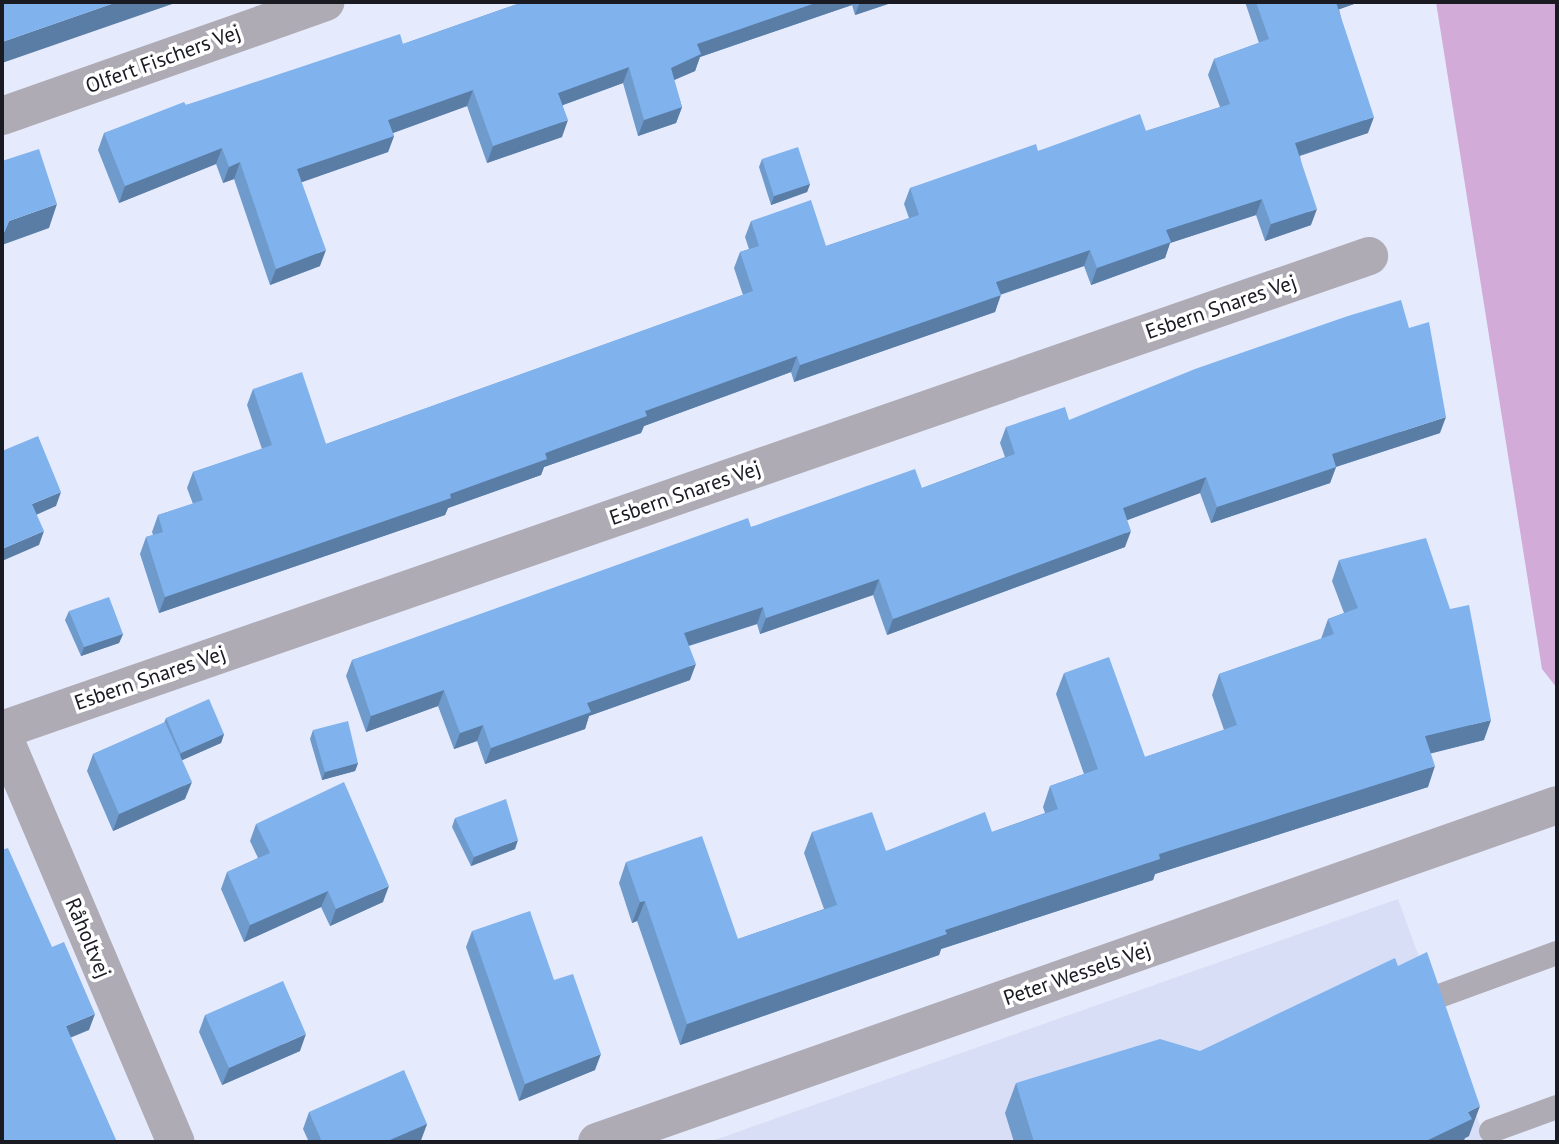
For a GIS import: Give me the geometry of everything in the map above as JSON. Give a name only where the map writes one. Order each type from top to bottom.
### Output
[{"type":"street","name":"Olfert Fischers Vej","points":[[2,116],[325,2]]},
{"type":"street","name":"Esbern Snares Vej","points":[[2,731],[1369,256]]},
{"type":"street","name":"Råholtvej","points":[[2,731],[176,1142]]},
{"type":"street","name":"Peter Wessels Vej","points":[[597,1142],[1557,805]]},
{"type":"lane","points":[[1442,995],[1557,953]]},
{"type":"lane","points":[[1491,1131],[1557,1107]]},
{"type":"shaded area","points":[[1436,2],[1556,2],[1557,688],[1542,669]]},
{"type":"shaded area","points":[[1398,899],[1486,1142],[709,1142]]},
{"type":"building","points":[[2,2],[117,2],[2,42]]},
{"type":"building","points":[[523,2],[818,2],[697,44],[701,54],[671,68],[682,107],[644,120],[629,67],[558,93],[568,120],[493,146],[473,90],[388,120],[394,136],[297,169],[326,250],[276,269],[240,162],[229,167],[222,148],[125,186],[104,133],[184,102],[186,105],[400,34],[403,44]]},
{"type":"building","points":[[1256,2],[1336,2],[1374,117],[1295,143],[1317,209],[1271,224],[1262,199],[1166,230],[1171,242],[1097,268],[1090,250],[996,282],[1001,295],[800,365],[797,356],[645,411],[647,416],[545,453],[547,459],[450,494],[451,498],[165,597],[146,537],[163,532],[158,515],[203,500],[193,472],[272,445],[253,389],[302,372],[326,444],[753,291],[740,252],[759,246],[751,221],[811,200],[826,246],[919,215],[910,188],[1036,144],[1038,151],[1140,114],[1146,131],[1230,104],[1214,59],[1269,39]]},
{"type":"building","points":[[798,147],[810,184],[774,196],[762,159]]},
{"type":"building","points":[[39,149],[57,204],[9,221],[2,237],[2,161]]},
{"type":"building","points":[[1401,300],[1409,328],[1429,322],[1446,417],[1332,454],[1336,467],[1217,507],[1206,477],[1123,508],[1131,531],[893,619],[879,579],[766,618],[763,607],[684,633],[696,664],[587,703],[591,712],[491,748],[483,725],[460,733],[444,690],[371,716],[352,660],[748,518],[751,527],[915,469],[922,488],[1015,454],[1006,427],[1065,407],[1069,420],[1195,369]]},
{"type":"building","points":[[38,436],[61,492],[32,504],[44,531],[2,549],[2,451]]},
{"type":"building","points":[[1426,538],[1450,609],[1469,605],[1491,720],[1425,736],[1435,766],[1159,854],[1160,859],[945,930],[947,934],[687,1024],[645,901],[640,902],[626,862],[702,836],[738,939],[837,905],[812,832],[872,812],[886,851],[985,812],[992,832],[1058,809],[1050,786],[1098,769],[1064,673],[1109,657],[1145,757],[1237,725],[1219,674],[1334,634],[1328,619],[1358,608],[1339,560]]},
{"type":"building","points":[[109,597],[123,634],[84,647],[69,611]]},
{"type":"building","points":[[209,699],[224,734],[181,753],[166,718]]},
{"type":"building","points":[[348,721],[358,763],[325,772],[313,730]]},
{"type":"building","points":[[165,722],[192,782],[119,814],[93,754]]},
{"type":"building","points":[[344,782],[389,886],[336,909],[328,891],[250,925],[227,872],[270,853],[256,824]]},
{"type":"building","points":[[506,799],[518,840],[474,857],[455,818]]},
{"type":"building","points":[[8,848],[52,947],[64,942],[95,1014],[66,1026],[117,1142],[2,1142],[2,850]]},
{"type":"building","points":[[530,911],[554,980],[573,974],[601,1054],[525,1084],[472,931]]},
{"type":"building","points":[[1427,952],[1480,1106],[1468,1112],[1472,1119],[1424,1142],[1034,1142],[1016,1083],[1160,1039],[1200,1051],[1395,958],[1398,966]]},
{"type":"building","points":[[283,981],[306,1034],[229,1068],[205,1015]]},
{"type":"building","points":[[404,1070],[427,1124],[385,1142],[322,1142],[309,1112]]}]
